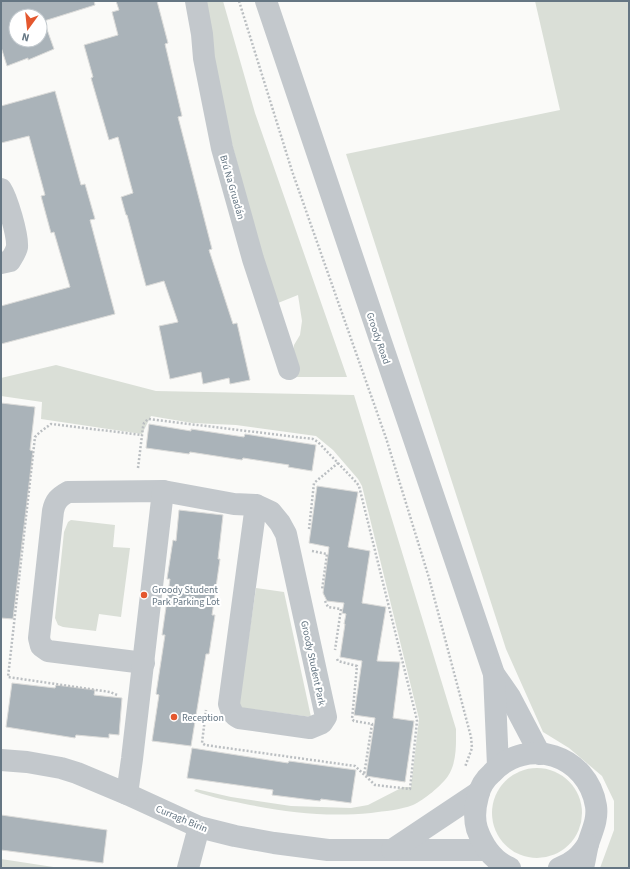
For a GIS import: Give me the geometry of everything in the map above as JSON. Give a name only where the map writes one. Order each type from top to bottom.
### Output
[{"type":"street","name":"Brú Na Gruadán","points":[[196,1],[202,34],[204,58],[222,148],[253,259],[289,369]]},
{"type":"street","name":"Groody Road","points":[[266,1],[494,674]]},
{"type":"street","points":[[1,188],[5,195],[17,245],[15,254],[10,261],[1,263]]},
{"type":"street","points":[[127,794],[144,663],[163,491]]},
{"type":"street","name":"Groody Student Park","points":[[144,663],[48,651],[41,646],[39,638],[54,503],[59,497],[68,492],[163,491],[234,504],[256,505],[271,512],[280,523],[286,534],[326,717],[322,723],[310,728],[239,718],[231,711],[230,704],[256,505]]},
{"type":"street","points":[[494,674],[510,697],[540,754]]},
{"type":"street","points":[[494,674],[498,766]]},
{"type":"street","points":[[510,868],[497,860],[487,850],[480,838],[476,826],[476,806],[479,792],[486,779],[498,766],[521,754],[534,753],[549,754],[565,760],[582,773],[592,789],[596,807],[595,826],[588,844],[583,868]]},
{"type":"street","name":"Curragh Birin","points":[[1,760],[27,762],[61,768],[77,773],[199,827],[235,836],[310,848],[487,850]]},
{"type":"street","points":[[392,850],[479,792]]},
{"type":"street","points":[[188,868],[199,827]]},
{"type":"street","points":[[559,868],[571,863],[581,855],[588,844]]},
{"type":"path","points":[[239,1],[292,171],[386,438],[429,578],[472,742],[472,748],[465,768]]},
{"type":"path","points":[[309,530],[314,483],[338,462]]},
{"type":"path","points":[[311,551],[327,554],[321,596],[328,607],[341,610],[335,654],[336,657],[338,661],[357,666],[352,720],[372,724],[364,775]]},
{"type":"shaded area","points":[[205,1],[223,1],[255,113],[347,377],[292,377],[294,345],[300,335],[302,321],[298,295],[278,303],[273,300],[220,98]]},
{"type":"shaded area","points":[[535,1],[629,1],[629,868],[600,868],[614,830],[614,801],[602,776],[569,748],[543,732],[506,649],[346,154],[560,110]]},
{"type":"shaded area","points":[[56,365],[156,391],[354,395],[456,729],[453,765],[448,776],[437,788],[422,800],[408,807],[371,813],[340,815],[310,814],[265,808],[208,796],[194,791],[196,789],[231,797],[291,806],[351,808],[368,805],[403,787],[411,787],[419,719],[362,486],[358,479],[333,450],[316,436],[236,425],[192,423],[151,416],[142,434],[41,419],[42,402],[1,396],[1,378]]},
{"type":"shaded area","points":[[71,520],[115,525],[113,547],[130,548],[121,617],[99,614],[96,631],[63,627],[58,625],[55,618],[64,532],[68,522]]},
{"type":"shaded area","points":[[256,588],[284,592],[311,717],[242,708],[240,706],[239,702]]},
{"type":"shaded area","points":[[537,768],[554,772],[569,781],[578,796],[582,813],[578,830],[569,845],[554,854],[537,858],[520,854],[505,845],[496,830],[492,813],[496,796],[505,781],[520,772]]},
{"type":"shaded area","points":[[1,859],[60,868],[1,868]]},
{"type":"building","points":[[1,1],[94,1],[95,5],[48,20],[48,8],[8,8],[8,48],[48,48],[48,32],[54,49],[28,60],[28,58],[7,66],[1,47]]},
{"type":"building","points":[[116,1],[157,1],[168,43],[165,44],[182,116],[178,117],[212,249],[209,250],[233,324],[237,323],[250,380],[230,384],[229,378],[203,384],[201,372],[170,379],[159,326],[178,322],[164,281],[146,286],[121,197],[133,193],[118,137],[109,140],[91,78],[93,77],[84,45],[118,35],[112,12],[119,10]]},
{"type":"building","points":[[55,91],[81,185],[85,184],[95,219],[90,220],[115,314],[1,344],[1,306],[70,287],[54,232],[51,233],[41,196],[45,195],[29,136],[1,143],[1,106]]},
{"type":"building","points":[[1,403],[35,407],[30,450],[33,451],[13,619],[1,618]]},
{"type":"building","points":[[149,424],[191,431],[191,429],[244,437],[245,434],[316,445],[312,471],[288,467],[289,465],[243,458],[242,460],[190,452],[189,454],[146,448]]},
{"type":"building","points":[[317,486],[358,492],[348,547],[370,551],[362,603],[386,607],[377,661],[400,662],[393,718],[414,721],[405,782],[366,776],[375,718],[354,715],[362,661],[340,657],[346,614],[342,613],[344,603],[327,601],[323,593],[329,547],[309,543]]},
{"type":"building","points":[[179,510],[223,515],[218,559],[220,559],[212,615],[215,615],[209,654],[206,654],[191,746],[152,741],[159,695],[156,694],[165,635],[162,635],[170,579],[167,579],[173,540],[176,541]]},
{"type":"building","points":[[12,683],[55,688],[56,685],[95,690],[94,695],[122,698],[119,735],[109,734],[109,738],[76,735],[75,738],[6,727]]},
{"type":"building","points":[[192,748],[288,763],[289,761],[356,770],[351,803],[272,795],[273,790],[187,778]]},
{"type":"building","points":[[1,815],[107,830],[103,863],[1,850]]},
{"type":"place","name":"Groody Student Park Parking Lot","points":[[144,595]]},
{"type":"place","name":"Reception","points":[[174,717]]}]
